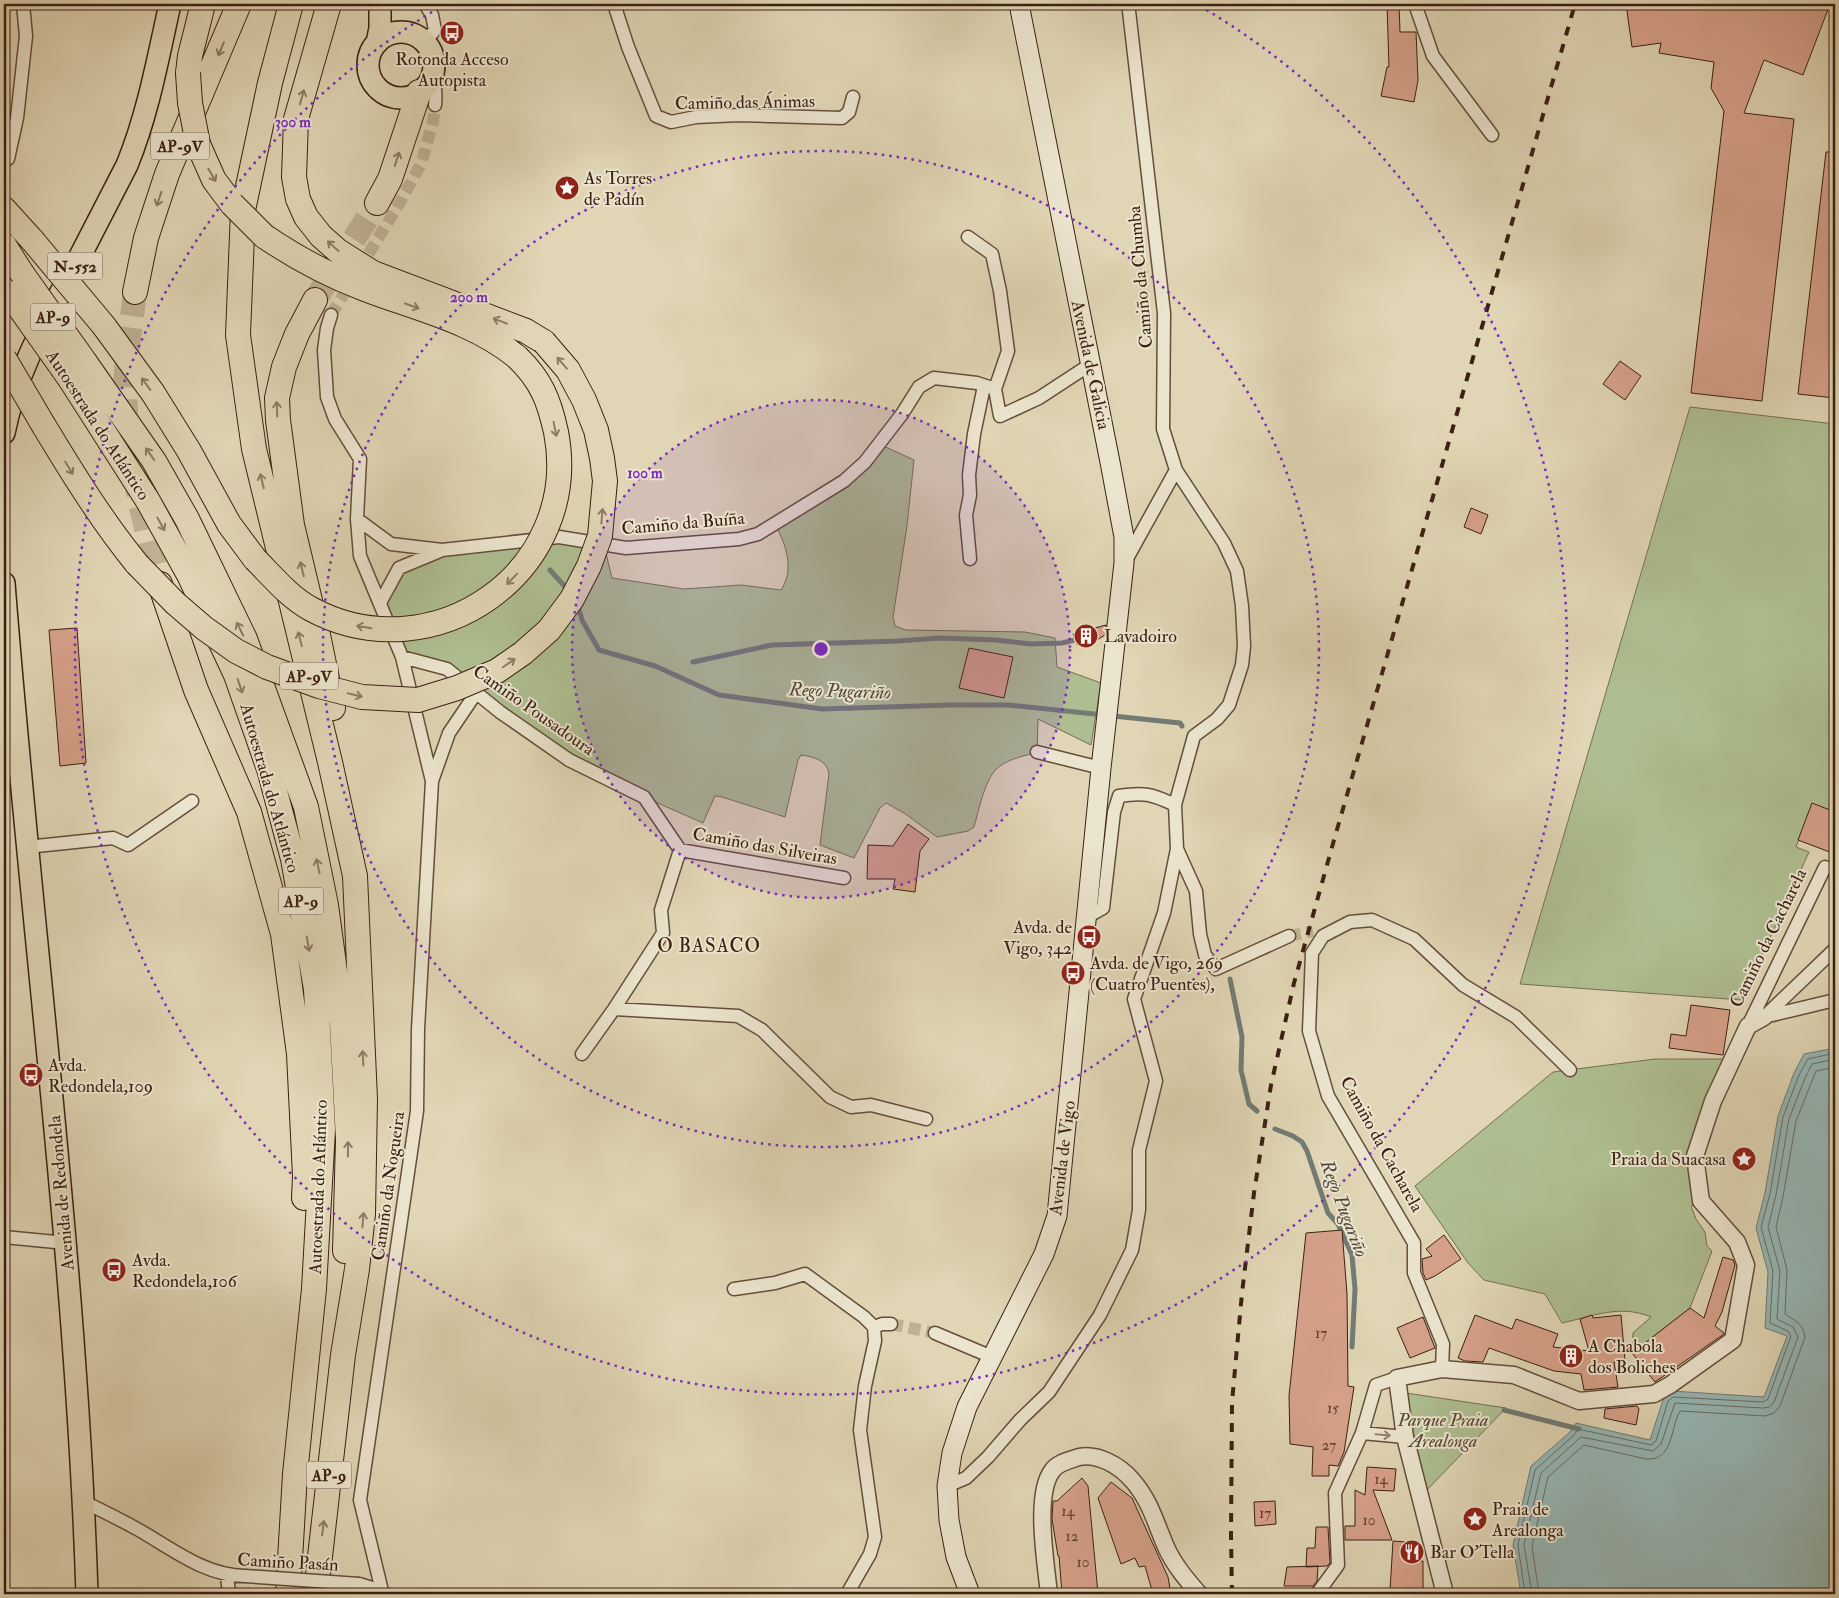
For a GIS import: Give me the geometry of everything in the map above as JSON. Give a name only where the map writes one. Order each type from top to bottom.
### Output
[{"type":"highway","name":"N-552","points":[[4,433],[15,392],[29,354],[127,165],[141,128],[170,4]]},
{"type":"highway","points":[[4,209],[104,326],[153,393],[189,451],[229,524],[255,559],[293,597],[309,608],[346,623],[390,631],[414,629],[452,618],[503,588],[533,554],[546,530],[556,495],[558,446],[546,397],[531,370],[499,343],[472,329],[359,287],[312,266],[264,236],[232,204],[214,180],[198,144],[190,103],[188,73],[190,56],[203,4]]},
{"type":"highway","name":"AP-9V","points":[[135,292],[146,238],[168,174],[240,4]]},
{"type":"highway","name":"Autoestrada do Atlántico","points":[[291,4],[270,83],[243,210],[238,335],[254,449],[330,762],[354,876],[365,1099],[364,1214],[358,1270],[343,1355],[317,1594]]},
{"type":"highway","points":[[4,358],[77,480],[116,538],[146,568],[175,604],[196,622],[236,651],[267,667],[319,686],[362,697],[418,700],[458,688],[497,671],[550,630],[572,600],[589,566],[600,536],[605,481],[596,430],[584,400],[568,370],[544,342],[526,331],[373,273],[338,251],[321,236],[306,217],[298,199],[294,177],[296,119],[328,4]]},
{"type":"highway","points":[[380,4],[380,28],[377,43],[371,52],[369,68],[374,82],[380,90],[399,98],[410,96],[424,86]]},
{"type":"highway","points":[[377,203],[390,179],[424,86],[434,70],[434,59],[431,50],[385,4]]},
{"type":"highway","name":"N-552","points":[[148,100],[158,10]]},
{"type":"highway","points":[[377,43],[391,34],[417,37]]},
{"type":"highway","name":"Autoestrada do Atlántico","points":[[4,245],[11,283],[78,370],[154,461],[187,519],[245,639],[306,807],[326,905],[342,1023],[348,1140],[343,1355]]},
{"type":"highway","points":[[323,308],[297,334],[284,367],[277,398],[278,420],[292,525],[317,630],[340,746],[354,876]]},
{"type":"highway","name":"Autoestrada do Atlántico","points":[[78,370],[190,575],[236,675],[268,770],[293,859],[316,989],[323,1129],[314,1290],[295,1474],[288,1594]]},
{"type":"highway","points":[[146,568],[248,812],[283,934],[299,1054],[305,1176],[296,1338],[295,1474]]},
{"type":"highway","name":"Avenida de Redondela","points":[[4,583],[27,847],[66,1243],[84,1502],[87,1594]]},
{"type":"main road","name":"Avenida de Galicia","points":[[1019,4],[1124,537],[1124,563],[1106,728]]},
{"type":"main road","name":"Avenida de Vigo","points":[[970,1594],[956,1557],[949,1520],[947,1486],[952,1453],[967,1408],[1044,1254],[1057,1216],[1106,728]]},
{"type":"street","points":[[8,159],[17,118],[26,36],[23,4]]},
{"type":"street","points":[[417,37],[435,30],[432,15],[425,4]]},
{"type":"street","name":"Camiño das Ánimas","points":[[614,4],[628,46],[656,116],[671,122],[696,117],[739,115],[842,118],[849,112],[853,97]]},
{"type":"street","name":"Camiño da Chumba","points":[[1130,4],[1129,11],[1164,313],[1163,429],[1176,470]]},
{"type":"street","points":[[1414,4],[1433,56],[1492,135]]},
{"type":"street","points":[[968,237],[992,254],[1000,291],[1008,351],[990,388],[974,434],[970,495],[966,516],[970,559]]},
{"type":"street","name":"Camiño da Nogueira","points":[[323,308],[327,328],[324,350],[327,397],[335,419],[360,459],[357,519],[360,556],[402,657],[432,781]]},
{"type":"street","points":[[990,388],[1000,416],[1039,398],[1091,364]]},
{"type":"street","name":"Camiño da Buíña","points":[[357,519],[391,544],[442,550],[559,537],[626,548],[739,539],[758,534],[844,481],[866,462],[902,414],[919,387],[934,378],[990,388]]},
{"type":"street","points":[[947,1486],[966,1478],[988,1457],[1020,1420],[1050,1392],[1100,1315],[1132,1250],[1139,1210],[1139,1150],[1156,1081],[1134,1000],[1164,913],[1177,849],[1175,805],[1194,736],[1217,719],[1229,705],[1242,665],[1244,646],[1242,606],[1237,571],[1224,543],[1176,470],[1124,563]]},
{"type":"street","name":"Camiño da Buíña","points":[[380,603],[399,568],[442,550]]},
{"type":"street","name":"Camiño Pousadoura","points":[[402,657],[447,669],[500,712],[569,760],[644,797],[680,850]]},
{"type":"street","name":"Camiño da Nogueira","points":[[383,1593],[360,1500],[417,1111],[418,1029],[432,781],[449,733],[476,693]]},
{"type":"street","points":[[1037,752],[1102,762]]},
{"type":"street","points":[[1087,917],[1103,908],[1114,812],[1119,796],[1139,793],[1158,797],[1175,805]]},
{"type":"street","points":[[27,847],[113,838],[128,845],[192,800]]},
{"type":"street","points":[[1177,849],[1196,891],[1200,934],[1205,955],[1216,969],[1289,936]]},
{"type":"street","points":[[582,1054],[614,1009],[662,934],[661,910],[680,850]]},
{"type":"street","name":"Camiño das Silveiras","points":[[680,850],[844,878]]},
{"type":"street","name":"Camiño da Cacharela","points":[[1397,1378],[1442,1369],[1514,1375],[1579,1401],[1654,1394],[1733,1340],[1746,1265],[1737,1242],[1701,1201],[1695,1156],[1714,1101],[1825,867]]},
{"type":"street","name":"Camiño da Cacharela","points":[[1313,931],[1350,922],[1372,920],[1414,939],[1463,985],[1516,1017],[1570,1070]]},
{"type":"street","name":"Camiño da Cacharela","points":[[1350,922],[1323,936],[1312,953],[1309,1031],[1328,1096],[1414,1243],[1414,1273],[1443,1344],[1442,1369]]},
{"type":"street","name":"Camiño da Cacharela","points":[[1748,1026],[1764,1017],[1835,949]]},
{"type":"street","name":"Camiño da Cacharela","points":[[1764,1017],[1835,1000]]},
{"type":"street","points":[[614,1009],[738,1016],[762,1030],[830,1097],[851,1107],[871,1105],[926,1119]]},
{"type":"street","points":[[4,1237],[66,1243]]},
{"type":"street","points":[[734,1289],[775,1283],[805,1274],[864,1317],[874,1327],[875,1342],[865,1386],[860,1430],[868,1474],[875,1537],[870,1554],[847,1594]]},
{"type":"street","points":[[874,1327],[882,1324],[891,1324]]},
{"type":"street","points":[[935,1333],[992,1357]]},
{"type":"street","points":[[1317,1594],[1338,1565],[1335,1493],[1362,1433],[1376,1385],[1397,1378],[1405,1437],[1445,1594]]},
{"type":"street","points":[[1362,1433],[1405,1437]]},
{"type":"street","points":[[1049,1594],[1042,1516],[1044,1493],[1052,1470],[1067,1460],[1083,1456],[1095,1457],[1108,1462],[1132,1480],[1145,1497],[1167,1548],[1182,1573],[1199,1594]]},
{"type":"street","name":"Camiño Pasán","points":[[84,1502],[120,1519],[200,1565],[227,1576],[359,1584],[383,1593]]},
{"type":"street","points":[[227,1576],[229,1594]]},
{"type":"green space","points":[[1690,407],[1835,424],[1835,812],[1812,804],[1796,847],[1809,852],[1742,1000],[1520,984]]},
{"type":"green space","points":[[879,444],[914,460],[907,526],[893,617],[895,626],[906,630],[1025,632],[1055,638],[1057,667],[1101,683],[1091,745],[1038,719],[1037,752],[1009,761],[995,771],[986,785],[974,827],[968,831],[937,837],[904,813],[886,803],[880,808],[854,858],[820,845],[829,774],[828,769],[823,762],[801,755],[798,760],[785,817],[715,796],[703,823],[644,797],[569,760],[447,669],[402,657],[380,603],[399,568],[444,550],[559,537],[604,545],[612,578],[684,589],[741,585],[781,590],[788,574],[788,565],[783,540],[775,524],[844,481]]},
{"type":"green space","points":[[1655,1059],[1724,1059],[1707,1100],[1696,1204],[1691,1206],[1696,1219],[1705,1232],[1707,1246],[1712,1251],[1690,1308],[1632,1353],[1633,1333],[1651,1317],[1629,1311],[1618,1311],[1562,1323],[1545,1294],[1484,1280],[1468,1263],[1415,1186],[1553,1072]]},
{"type":"green space","name":"Parque Praia Arealonga","points":[[1406,1393],[1506,1408],[1424,1493]]},
{"type":"water","points":[[1835,1048],[1835,1594],[1521,1594],[1513,1545],[1531,1466],[1570,1432],[1576,1423],[1650,1440],[1664,1397],[1672,1391],[1764,1397],[1787,1336],[1765,1328],[1768,1272],[1756,1228],[1765,1193],[1778,1116],[1794,1073],[1804,1054]]},
{"type":"building","points":[[1387,4],[1399,4],[1400,32],[1416,32],[1418,80],[1414,102],[1381,96],[1387,67],[1389,67]]},
{"type":"building","points":[[1626,4],[1830,4],[1803,75],[1764,60],[1744,113],[1794,119],[1762,401],[1691,393],[1724,111],[1711,88],[1714,62],[1659,53],[1661,43],[1632,47]]},
{"type":"building","points":[[1826,152],[1835,152],[1835,398],[1798,394]]},
{"type":"building","points":[[1620,361],[1641,376],[1625,400],[1603,384]]},
{"type":"building","points":[[1471,508],[1488,515],[1481,534],[1464,527]]},
{"type":"building","name":"Lavadoiro","points":[[1106,625],[1105,635],[1092,643],[1077,645],[1073,634]]},
{"type":"building","points":[[77,628],[86,763],[60,766],[49,630]]},
{"type":"building","points":[[969,648],[1013,657],[1004,698],[959,688]]},
{"type":"building","points":[[1812,803],[1835,812],[1835,854],[1798,840]]},
{"type":"building","points":[[908,824],[929,839],[920,851],[915,892],[893,889],[895,879],[867,879],[868,845],[893,846]]},
{"type":"building","points":[[1691,1005],[1730,1010],[1723,1055],[1669,1048],[1671,1034],[1686,1036]]},
{"type":"building","points":[[1342,1230],[1347,1294],[1348,1386],[1354,1387],[1344,1452],[1338,1466],[1329,1465],[1329,1476],[1312,1476],[1313,1447],[1290,1444],[1289,1396],[1306,1233]]},
{"type":"building","points":[[1444,1235],[1461,1259],[1426,1280],[1423,1273],[1422,1259],[1432,1256],[1426,1249]]},
{"type":"building","points":[[1723,1257],[1733,1260],[1735,1265],[1722,1312],[1715,1326],[1724,1334],[1655,1382],[1632,1353],[1690,1308],[1704,1318]]},
{"type":"building","points":[[1475,1315],[1512,1329],[1516,1319],[1558,1334],[1553,1347],[1589,1351],[1580,1319],[1592,1315],[1593,1318],[1621,1315],[1625,1360],[1614,1362],[1618,1387],[1584,1390],[1581,1374],[1554,1371],[1489,1348],[1483,1362],[1465,1361],[1458,1358]]},
{"type":"building","points":[[1423,1317],[1435,1348],[1410,1358],[1397,1328]]},
{"type":"building","points":[[1637,1406],[1639,1409],[1636,1425],[1604,1418],[1605,1409]]},
{"type":"building","points":[[1367,1467],[1396,1469],[1394,1491],[1373,1490],[1392,1540],[1345,1540],[1345,1526],[1355,1526],[1355,1490],[1365,1495]]},
{"type":"building","points":[[1082,1478],[1088,1486],[1098,1594],[1062,1594],[1059,1556],[1052,1519],[1053,1501],[1057,1501]]},
{"type":"building","points":[[1111,1482],[1132,1498],[1168,1577],[1171,1594],[1153,1594],[1145,1566],[1139,1567],[1135,1558],[1121,1564],[1098,1498]]},
{"type":"building","points":[[1275,1501],[1276,1524],[1255,1526],[1254,1502]]},
{"type":"building","points":[[1316,1527],[1328,1527],[1330,1563],[1327,1566],[1306,1567],[1307,1548],[1315,1548]]},
{"type":"building","points":[[1393,1541],[1419,1543],[1418,1561],[1423,1561],[1423,1591],[1390,1590]]},
{"type":"building","points":[[1318,1566],[1317,1581],[1313,1586],[1284,1586],[1287,1567]]},
{"type":"waterway","name":"Rego Pugariño","points":[[550,570],[568,590]]},
{"type":"waterway","name":"Rego Pugariño","points":[[577,603],[582,620],[599,650],[655,666],[719,695],[822,709],[1009,705],[1180,723],[1182,726]]},
{"type":"waterway","points":[[693,662],[772,645],[940,638],[996,640],[1031,644],[1062,643],[1075,640]]},
{"type":"waterway","name":"Rego Pugariño","points":[[1230,979],[1242,1037],[1241,1070],[1249,1104],[1257,1111]]},
{"type":"waterway","name":"Rego Pugariño","points":[[1275,1129],[1293,1136],[1302,1142],[1307,1151],[1328,1213],[1338,1224],[1352,1255],[1355,1289],[1352,1347]]},
{"type":"waterway","name":"Rego Pugariño","points":[[1504,1410],[1579,1429]]},
{"type":"tunnel","points":[[331,315],[399,204],[421,164],[433,122],[435,105]]},
{"type":"tunnel","points":[[315,300],[377,203]]},
{"type":"tunnel","points":[[135,292],[128,342],[127,422],[134,472],[156,571]]},
{"type":"tunnel","points":[[1289,936],[1313,931]]},
{"type":"tunnel","points":[[891,1324],[935,1333]]},
{"type":"railway","points":[[1232,1594],[1232,1402],[1254,1193],[1271,1085],[1294,983],[1334,840],[1575,4]]},
{"type":"place","name":"Rotonda Acceso Autopista","points":[[452,33]]},
{"type":"place","name":"As Torres de Padín","points":[[567,188]]},
{"type":"place","name":"Lavadoiro","points":[[1086,636]]},
{"type":"place","name":"Avda. de Vigo, 342","points":[[1089,937]]},
{"type":"place","name":"Avda. de Vigo, 269 (Cuatro Puentes),","points":[[1073,973]]},
{"type":"place","name":"Avda. Redondela,109","points":[[31,1075]]},
{"type":"place","name":"Praia da Suacasa","points":[[1744,1159]]},
{"type":"place","name":"Avda. Redondela,106","points":[[114,1270]]},
{"type":"place","name":"A Chabola dos Boliches","points":[[1571,1356]]},
{"type":"place","name":"Praia de Arealonga","points":[[1475,1519]]},
{"type":"place","name":"Bar O'Tella","points":[[1412,1552]]},
{"type":"district","name":"O BASACO","points":[[709,945]]}]
